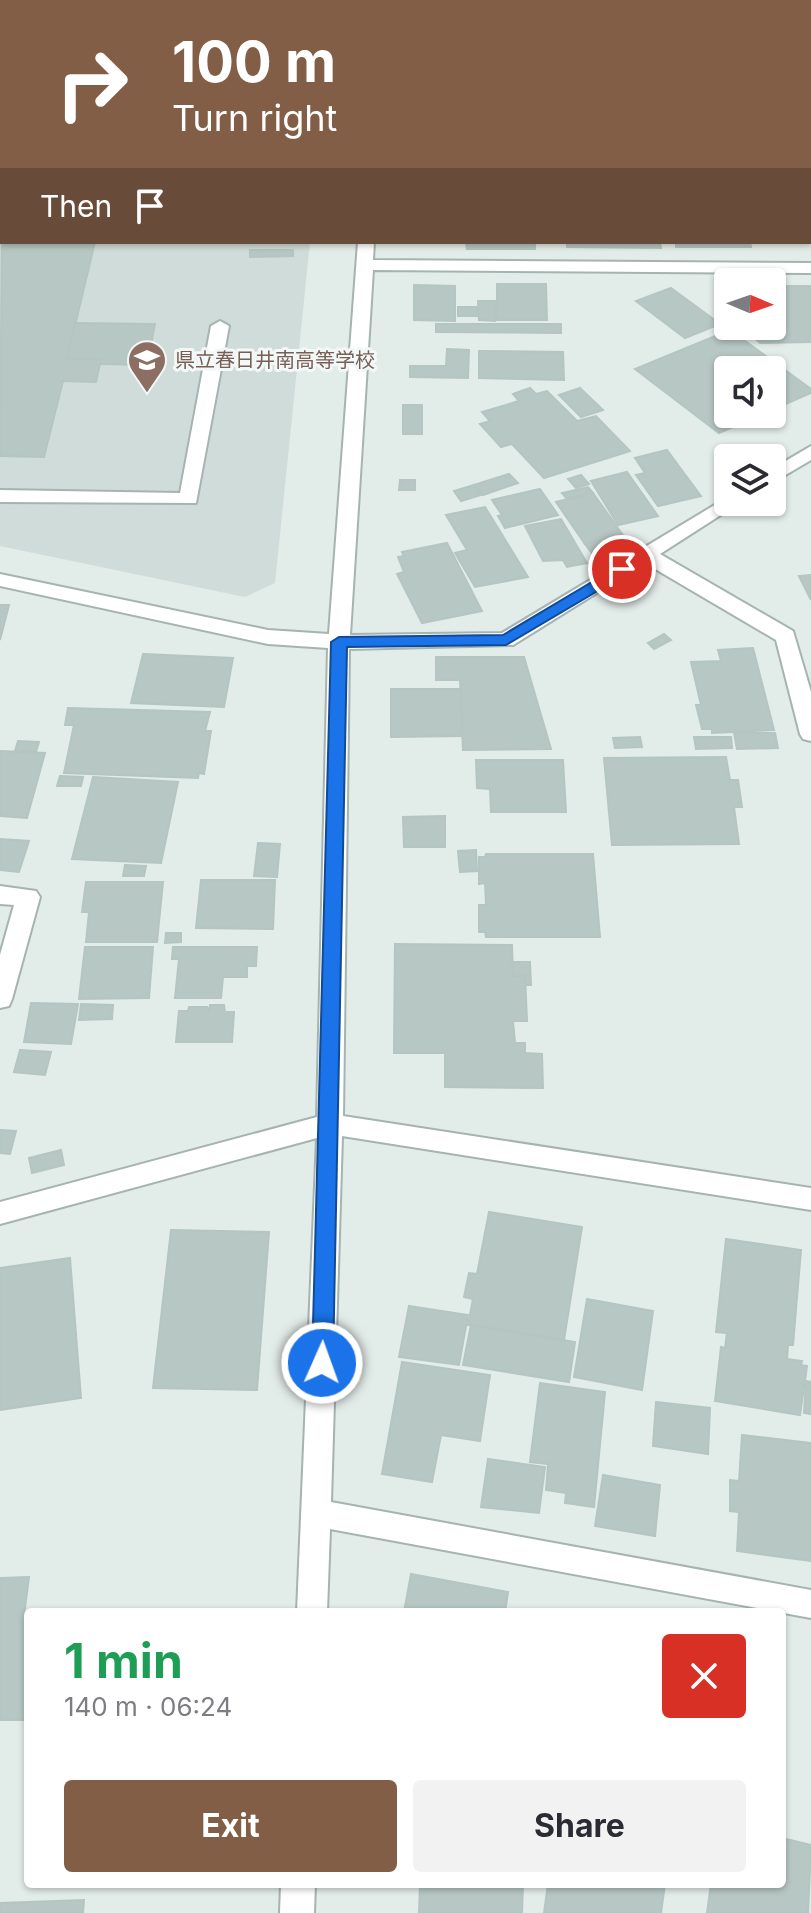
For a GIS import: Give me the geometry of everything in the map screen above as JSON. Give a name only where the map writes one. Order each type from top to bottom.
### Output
[{"type":"street","points":[[312,1608],[330,1124],[339,642],[365,253],[811,268]]},
{"type":"street","points":[[0,496],[189,499],[220,326]]},
{"type":"street","points":[[786,468],[811,452]]},
{"type":"street","points":[[0,580],[268,637],[339,642],[506,640],[714,513]]},
{"type":"street","points":[[646,555],[786,636],[811,637]]},
{"type":"street","points":[[786,636],[811,734]]},
{"type":"street","points":[[0,895],[28,897],[0,999]]},
{"type":"street","points":[[0,1213],[330,1124],[811,1199]]},
{"type":"street","points":[[317,1513],[811,1604]]},
{"type":"street","points":[[297,1913],[298,1888]]},
{"type":"shaded area","name":"県立春日井南高等学校","points":[[0,244],[310,244],[275,583],[245,597],[0,546]]},
{"type":"building","points":[[2,244],[95,244],[67,359],[101,359],[96,382],[63,381],[44,457],[0,456]]},
{"type":"building","points":[[466,244],[535,244],[535,249],[467,249]]},
{"type":"building","points":[[567,244],[660,244],[661,248],[567,247]]},
{"type":"building","points":[[676,244],[750,244],[751,247],[676,247]]},
{"type":"building","points":[[250,250],[293,250],[293,256],[250,257]]},
{"type":"building","points":[[497,284],[546,284],[547,320],[497,320]]},
{"type":"building","points":[[414,285],[455,286],[455,321],[414,320]]},
{"type":"building","points":[[786,286],[811,286],[811,342],[760,343],[757,340],[786,340]]},
{"type":"building","points":[[671,288],[714,320],[714,326],[685,338],[636,301]]},
{"type":"building","points":[[478,301],[495,301],[495,321],[479,320]]},
{"type":"building","points":[[458,307],[477,307],[477,316],[458,316]]},
{"type":"building","points":[[75,323],[155,324],[147,365],[100,364],[101,359],[67,359]]},
{"type":"building","points":[[436,324],[561,324],[561,333],[436,332]]},
{"type":"building","points":[[714,337],[714,340],[744,340],[766,356],[714,356],[714,428],[731,428],[719,433],[635,369]]},
{"type":"building","points":[[447,349],[469,350],[468,378],[410,377],[410,366],[446,366]]},
{"type":"building","points":[[479,351],[563,352],[564,380],[479,378]]},
{"type":"building","points":[[786,371],[811,389],[811,393],[786,404]]},
{"type":"building","points":[[530,388],[536,394],[547,391],[577,421],[596,416],[630,451],[544,478],[512,444],[501,447],[480,424],[490,421],[482,412],[519,401],[513,394]]},
{"type":"building","points":[[580,388],[603,410],[581,417],[559,395]]},
{"type":"building","points":[[403,405],[422,405],[422,434],[403,434]]},
{"type":"building","points":[[667,450],[701,496],[658,506],[636,475],[645,473],[635,458]]},
{"type":"building","points":[[627,472],[658,516],[618,525],[591,481]]},
{"type":"building","points":[[509,474],[518,483],[483,495],[474,485]]},
{"type":"building","points":[[581,475],[589,484],[576,488],[568,479]]},
{"type":"building","points":[[400,480],[415,480],[415,490],[399,490]]},
{"type":"building","points":[[474,485],[481,495],[461,501],[454,491]]},
{"type":"building","points":[[588,487],[593,493],[567,499],[562,493]]},
{"type":"building","points":[[540,489],[558,515],[505,528],[498,516],[502,515],[492,500]]},
{"type":"building","points":[[593,493],[622,534],[585,544],[556,502]]},
{"type":"building","points":[[485,507],[528,577],[475,587],[455,553],[467,550],[446,515]]},
{"type":"building","points":[[561,519],[587,563],[567,567],[563,560],[543,561],[525,526]]},
{"type":"building","points":[[622,534],[632,548],[595,557],[585,544]]},
{"type":"building","points":[[447,543],[482,611],[422,623],[397,574],[404,572],[398,557],[404,556],[402,552]]},
{"type":"building","points":[[811,575],[811,600],[799,576]]},
{"type":"building","points":[[0,605],[9,605],[0,640]]},
{"type":"building","points":[[664,634],[671,640],[654,649],[648,643]]},
{"type":"building","points":[[753,648],[774,730],[712,733],[712,729],[702,729],[696,705],[701,705],[691,662],[721,661],[718,650]]},
{"type":"building","points":[[143,654],[233,658],[224,707],[131,703]]},
{"type":"building","points":[[436,657],[524,657],[551,749],[463,750],[460,680],[436,680]]},
{"type":"building","points":[[391,689],[461,689],[462,736],[391,737]]},
{"type":"building","points":[[68,708],[210,712],[205,731],[211,731],[204,774],[199,773],[198,778],[64,773],[74,725],[65,725]]},
{"type":"building","points":[[734,733],[775,733],[778,748],[737,749]]},
{"type":"building","points":[[640,737],[642,747],[615,748],[613,738]]},
{"type":"building","points":[[694,737],[731,737],[732,748],[696,749]]},
{"type":"building","points":[[18,741],[39,742],[36,752],[15,751]]},
{"type":"building","points":[[0,751],[45,753],[27,818],[0,816]]},
{"type":"building","points":[[726,757],[730,780],[738,780],[742,807],[734,807],[739,844],[612,845],[604,758]]},
{"type":"building","points":[[476,760],[563,760],[566,812],[491,812],[490,789],[477,788]]},
{"type":"building","points":[[60,776],[83,777],[81,786],[57,786]]},
{"type":"building","points":[[93,777],[178,782],[161,863],[72,859]]},
{"type":"building","points":[[445,816],[445,847],[404,847],[403,817]]},
{"type":"building","points":[[0,839],[29,841],[19,872],[0,870]]},
{"type":"building","points":[[258,843],[280,844],[277,877],[254,876]]},
{"type":"building","points":[[476,850],[477,871],[460,872],[458,851]]},
{"type":"building","points":[[486,854],[593,854],[600,937],[486,937],[485,932],[479,932],[479,905],[486,905],[485,883],[479,884],[479,857]]},
{"type":"building","points":[[125,865],[146,866],[144,876],[123,876]]},
{"type":"building","points":[[201,880],[275,880],[273,929],[196,928]]},
{"type":"building","points":[[86,882],[163,882],[157,942],[86,942],[89,912],[82,912]]},
{"type":"building","points":[[166,933],[181,933],[181,942],[165,943]]},
{"type":"building","points":[[395,944],[512,945],[513,976],[525,975],[527,1021],[513,1021],[515,1043],[525,1043],[525,1053],[542,1054],[543,1088],[445,1087],[445,1053],[394,1053]]},
{"type":"building","points":[[85,947],[153,947],[149,998],[79,999]]},
{"type":"building","points":[[173,947],[257,947],[256,966],[247,966],[247,977],[223,977],[221,998],[175,998],[179,959],[172,959]]},
{"type":"building","points":[[513,962],[530,962],[531,985],[525,985],[525,975],[513,976]]},
{"type":"building","points":[[31,1003],[78,1004],[71,1044],[24,1042]]},
{"type":"building","points":[[81,1004],[113,1005],[112,1019],[79,1020]]},
{"type":"building","points":[[210,1005],[224,1005],[225,1012],[234,1012],[232,1042],[176,1042],[179,1011],[188,1011],[189,1007],[207,1007],[209,1011]]},
{"type":"building","points":[[20,1050],[51,1052],[45,1075],[14,1072]]},
{"type":"building","points":[[0,1130],[16,1131],[10,1154],[0,1153]]},
{"type":"building","points":[[61,1150],[64,1165],[32,1173],[29,1158]]},
{"type":"building","points":[[489,1212],[582,1227],[564,1340],[468,1325],[473,1299],[464,1297],[469,1273],[477,1274]]},
{"type":"building","points":[[171,1230],[269,1232],[257,1390],[153,1388]]},
{"type":"building","points":[[726,1239],[801,1250],[793,1345],[788,1345],[787,1359],[802,1361],[801,1365],[807,1366],[800,1415],[715,1401],[721,1347],[725,1348],[727,1333],[716,1332]]},
{"type":"building","points":[[70,1258],[81,1398],[0,1410],[0,1268]]},
{"type":"building","points":[[587,1299],[653,1311],[642,1390],[574,1377]]},
{"type":"building","points":[[409,1306],[468,1315],[459,1365],[399,1357]]},
{"type":"building","points":[[471,1325],[575,1342],[569,1382],[463,1365]]},
{"type":"building","points":[[402,1362],[490,1375],[480,1441],[441,1435],[432,1482],[382,1474]]},
{"type":"building","points":[[806,1381],[811,1382],[811,1414],[804,1413]]},
{"type":"building","points":[[540,1383],[605,1392],[594,1507],[565,1503],[566,1493],[546,1490],[548,1464],[530,1462]]},
{"type":"building","points":[[656,1402],[710,1408],[708,1454],[653,1446]]},
{"type":"building","points":[[742,1435],[811,1443],[811,1561],[737,1551],[739,1512],[730,1511],[730,1480],[739,1481]]},
{"type":"building","points":[[488,1459],[545,1467],[539,1513],[481,1507]]},
{"type":"building","points":[[603,1475],[660,1485],[655,1536],[595,1526]]},
{"type":"building","points":[[411,1574],[508,1592],[506,1608],[405,1608]]},
{"type":"building","points":[[29,1577],[24,1608],[24,1720],[0,1720],[0,1578]]},
{"type":"building","points":[[786,1839],[811,1845],[808,1913],[707,1913],[710,1888],[786,1888]]},
{"type":"building","points":[[420,1888],[523,1888],[522,1913],[419,1913]]},
{"type":"building","points":[[547,1888],[664,1888],[661,1913],[544,1913]]},
{"type":"building","points":[[84,1900],[83,1913],[0,1913],[0,1903]]},
{"type":"place","name":"県立春日井南高等学校","points":[[147,394]]},
{"type":"route","points":[[322,1363],[339,642],[506,640],[622,569]]}]
